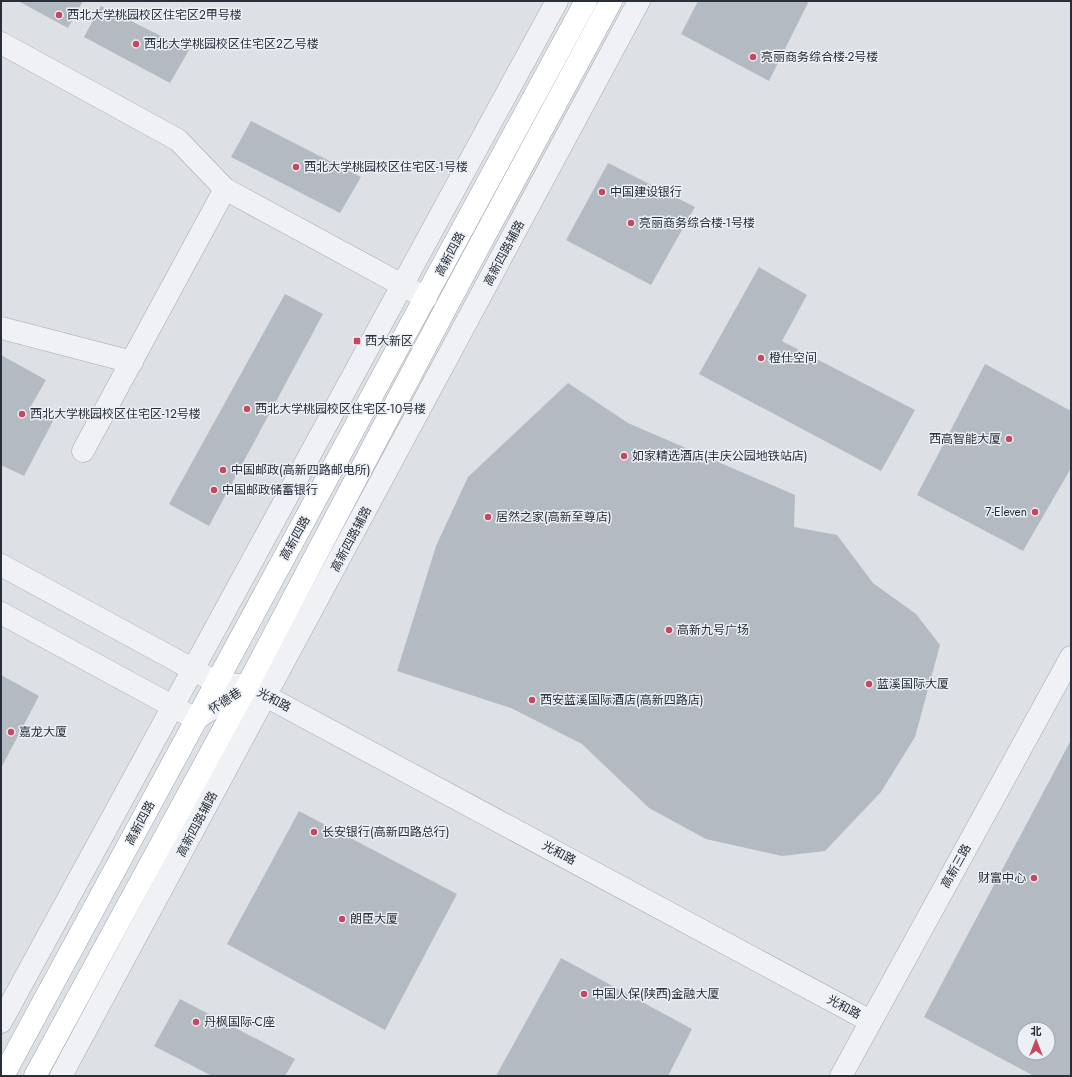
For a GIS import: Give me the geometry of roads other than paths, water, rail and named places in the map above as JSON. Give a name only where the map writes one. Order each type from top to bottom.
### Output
[{"type":"main road","name":"高新四路","points":[[3,1076],[586,1]]},
{"type":"main road","name":"高新四路","points":[[35,1076],[248,686],[449,302],[611,1]]},
{"type":"street","points":[[1,1022],[556,1]]},
{"type":"street","name":"高新四路辅路","points":[[61,1076],[639,1]]},
{"type":"street","points":[[1,43],[178,140],[225,189],[426,298]]},
{"type":"street","points":[[83,451],[225,189]]},
{"type":"street","points":[[1,328],[132,362]]},
{"type":"street","name":"怀德巷","points":[[1,566],[216,682],[248,686]]},
{"type":"street","name":"怀德巷","points":[[1,613],[196,719],[248,686]]},
{"type":"street","name":"高新三路","points":[[841,1076],[1071,657]]},
{"type":"street","name":"光和路","points":[[248,686],[870,1021]]},
{"type":"place","name":"西北大学桃园校区住宅区2甲号楼","points":[[59,15]]},
{"type":"place","name":"西北大学桃园校区住宅区2乙号楼","points":[[136,44]]},
{"type":"place","name":"亮丽商务综合楼-2号楼","points":[[753,57]]},
{"type":"place","name":"西北大学桃园校区住宅区-1号楼","points":[[296,167]]},
{"type":"place","name":"中国建设银行","points":[[602,192]]},
{"type":"place","name":"亮丽商务综合楼-1号楼","points":[[631,223]]},
{"type":"place","name":"西大新区","points":[[357,341]]},
{"type":"place","name":"橙仕空间","points":[[761,358]]},
{"type":"place","name":"西北大学桃园校区住宅区-10号楼","points":[[247,409]]},
{"type":"place","name":"西北大学桃园校区住宅区-12号楼","points":[[22,414]]},
{"type":"place","name":"西高智能大厦","points":[[1009,439]]},
{"type":"place","name":"如家精选酒店(丰庆公园地铁站店)","points":[[624,456]]},
{"type":"place","name":"中国邮政(高新四路邮电所)","points":[[223,470]]},
{"type":"place","name":"中国邮政储蓄银行","points":[[214,490]]},
{"type":"place","name":"7-Eleven","points":[[1035,512]]},
{"type":"place","name":"居然之家(高新至尊店)","points":[[488,517]]},
{"type":"place","name":"高新九号广场","points":[[669,630]]},
{"type":"place","name":"蓝溪国际大厦","points":[[869,684]]},
{"type":"place","name":"西安蓝溪国际酒店(高新四路店)","points":[[532,700]]},
{"type":"place","name":"嘉龙大厦","points":[[11,732]]},
{"type":"place","name":"长安银行(高新四路总行)","points":[[314,832]]},
{"type":"place","name":"财富中心","points":[[1034,878]]},
{"type":"place","name":"朗臣大厦","points":[[342,919]]},
{"type":"place","name":"中国人保(陕西)金融大厦","points":[[584,994]]},
{"type":"place","name":"丹枫国际-C座","points":[[196,1022]]}]
